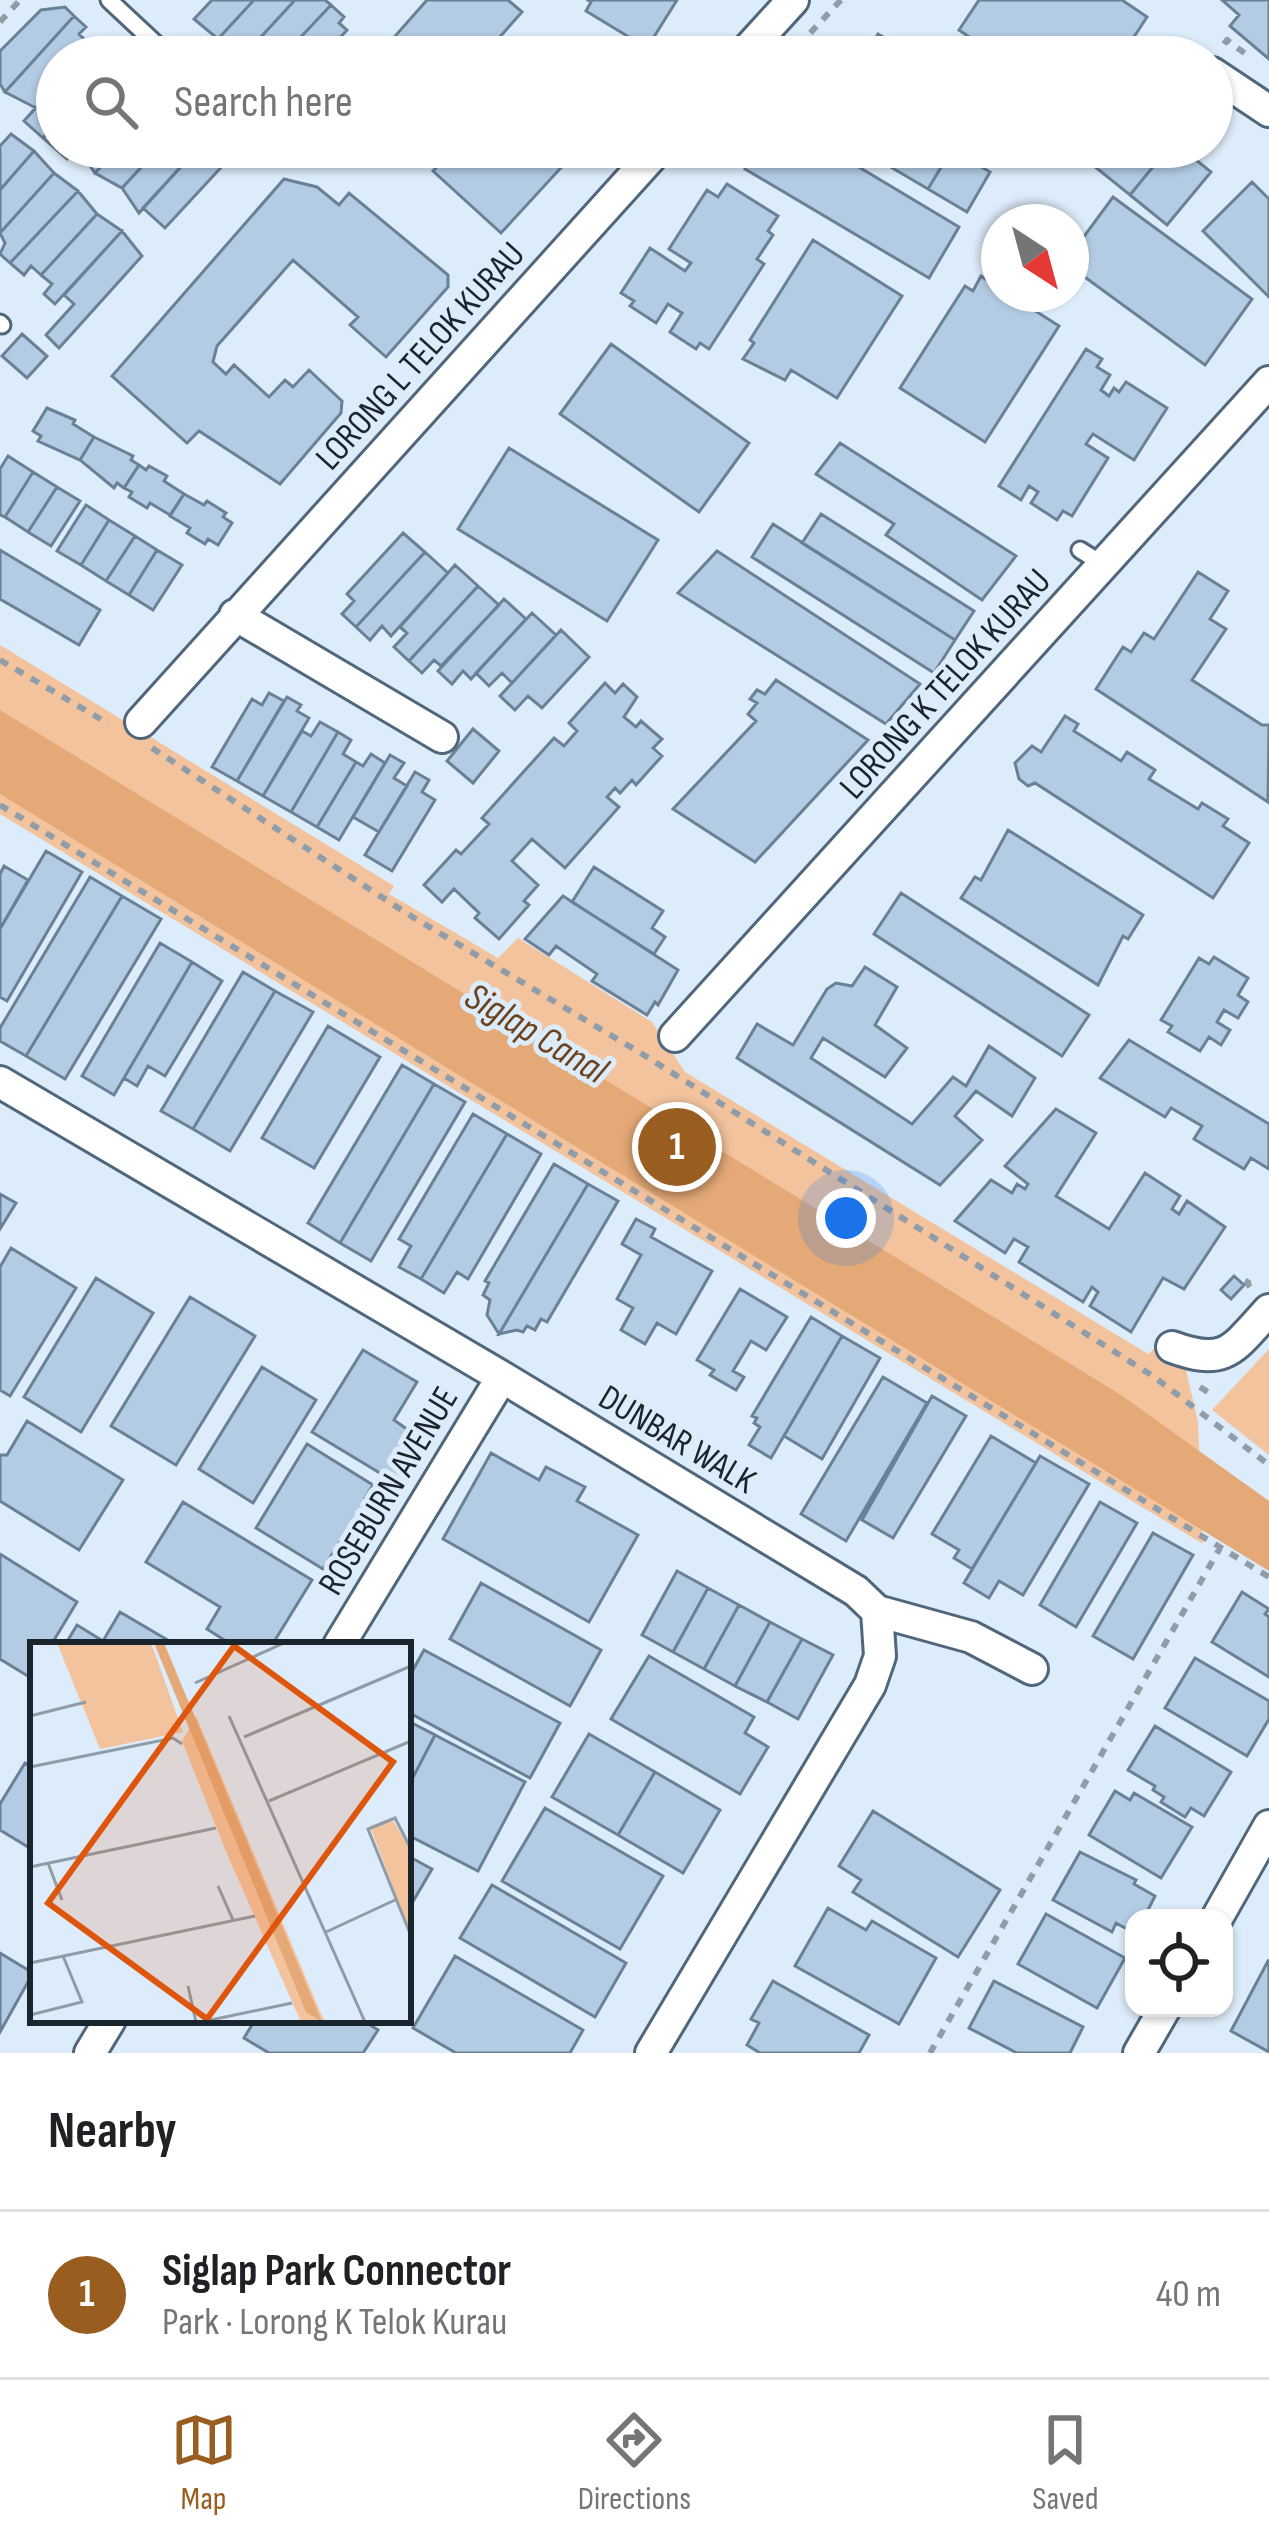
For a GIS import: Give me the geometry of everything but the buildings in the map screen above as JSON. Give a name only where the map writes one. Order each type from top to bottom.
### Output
[{"type":"street","points":[[760,36],[793,0]]},
{"type":"street","points":[[1233,87],[1269,111]]},
{"type":"street","name":"LORONG L TELOK KURAU","points":[[136,732],[235,615],[641,168]]},
{"type":"street","name":"LORONG K TELOK KURAU","points":[[675,1036],[1092,557],[1269,382]]},
{"type":"street","points":[[235,615],[442,736]]},
{"type":"street","name":"DUNBAR WALK","points":[[0,1082],[502,1376],[856,1591],[877,1611]]},
{"type":"street","points":[[1172,1347],[1205,1359],[1224,1353],[1261,1300]]},
{"type":"street","name":"ROSEBURN AVENUE","points":[[341,1642],[502,1376]]},
{"type":"street","points":[[651,2053],[871,1685],[880,1656],[877,1611],[970,1637],[1032,1669]]},
{"type":"street","points":[[1222,1909],[1269,1826]]},
{"type":"street","points":[[1139,2053],[1160,2017]]},
{"type":"street","points":[[90,2053],[108,2023]]},
{"type":"lane","points":[[109,0],[148,36]]},
{"type":"path","points":[[0,22],[20,0]]},
{"type":"path","points":[[808,36],[841,0]]},
{"type":"path","points":[[0,659],[136,732],[411,916],[639,1052],[1153,1376],[1269,1465]]},
{"type":"path","points":[[0,806],[1269,1577]]},
{"type":"path","points":[[1254,1274],[1246,1283],[1261,1300]]},
{"type":"path","points":[[1197,1384],[1214,1396]]},
{"type":"path","points":[[930,2053],[1220,1548]]},
{"type":"shaded area","points":[[0,645],[394,886],[389,894],[498,958],[518,938],[652,1022],[685,1072],[1148,1354],[1161,1343],[1183,1357],[1198,1422],[1203,1544],[0,814]]},
{"type":"shaded area","points":[[0,710],[1121,1395],[1269,1501],[1269,1571],[0,794]]},
{"type":"shaded area","points":[[1269,1349],[1269,1455],[1212,1410]]},
{"type":"place","name":"Siglap Park Connector","points":[[677,1147]]},
{"type":"water label","name":"Siglap Canal","points":[[537,1032]]}]
